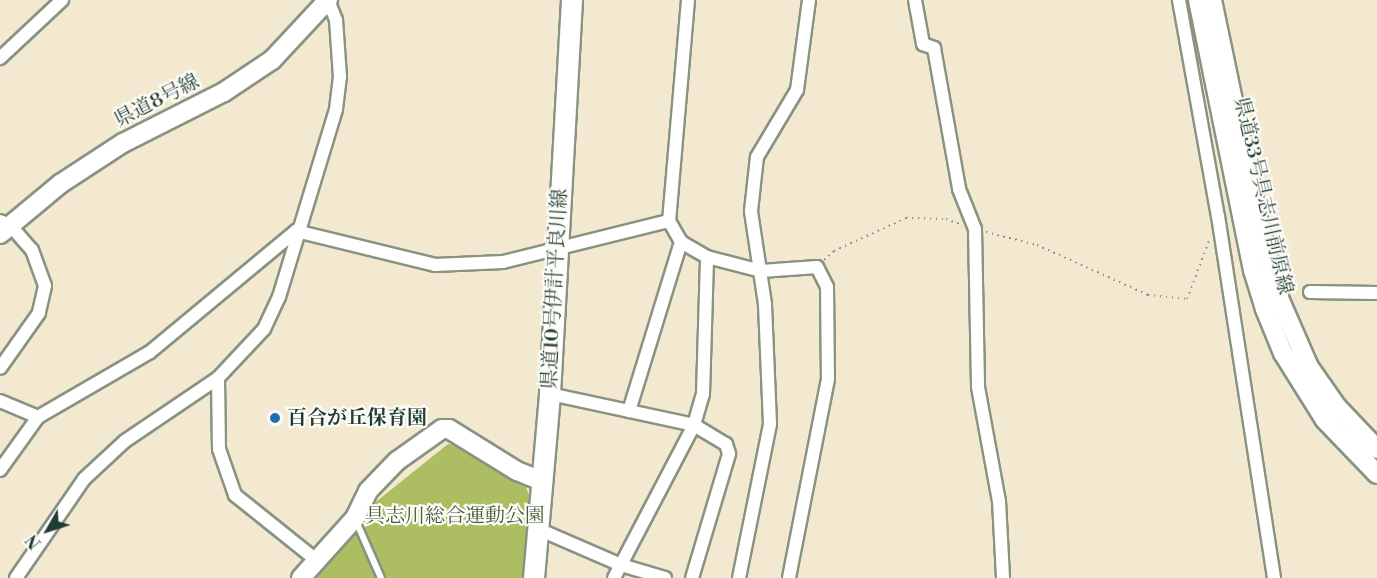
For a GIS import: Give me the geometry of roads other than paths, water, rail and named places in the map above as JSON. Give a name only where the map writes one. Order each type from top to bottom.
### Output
[{"type":"main road","name":"県道8号線","points":[[3,227],[60,184],[123,143],[224,92],[272,60],[328,0]]},
{"type":"main road","name":"県道10号伊計平良川線","points":[[534,578],[550,394],[572,0]]},
{"type":"main road","name":"県道33号具志川前原線","points":[[1198,0],[1253,270],[1265,309],[1283,353],[1325,420],[1377,474]]},
{"type":"main road","name":"県道33号具志川前原線","points":[[1212,0],[1259,224],[1278,298],[1309,368],[1337,407],[1377,449]]},
{"type":"main road","points":[[301,578],[355,518],[368,491],[397,461],[442,429],[449,429],[517,471],[542,480]]},
{"type":"street","points":[[0,58],[62,0]]},
{"type":"street","points":[[16,578],[84,479],[125,441],[218,378],[264,329],[279,297],[296,231],[336,109],[340,77],[336,20],[328,0]]},
{"type":"street","points":[[688,0],[669,221],[681,242],[707,257],[761,271],[817,267],[827,287],[828,379],[789,578]]},
{"type":"street","points":[[739,578],[770,424],[761,271],[751,211],[757,157],[797,90],[808,0]]},
{"type":"street","points":[[915,0],[923,44],[934,48],[959,189],[975,229],[978,387],[999,501],[1003,578]]},
{"type":"street","points":[[1179,0],[1218,216],[1274,578]]},
{"type":"street","points":[[296,231],[435,265],[503,262],[669,221]]},
{"type":"street","points":[[0,368],[39,313],[45,286],[32,250],[3,227]]},
{"type":"street","points":[[0,470],[38,417],[150,352],[296,231]]},
{"type":"street","points":[[629,411],[681,242]]},
{"type":"street","points":[[614,578],[694,425],[703,394],[707,257]]},
{"type":"street","points":[[1310,292],[1377,293]]},
{"type":"street","points":[[218,378],[219,449],[235,495],[316,560]]},
{"type":"street","points":[[550,394],[694,425],[726,444],[729,454],[692,578]]},
{"type":"street","points":[[0,400],[38,417]]},
{"type":"street","points":[[538,529],[621,566],[665,578]]},
{"type":"lane","points":[[355,518],[381,578]]},
{"type":"place","name":"百合が丘保育園","points":[[275,418]]},
{"type":"park label","name":"具志川総合運動公園","points":[[455,516]]}]
